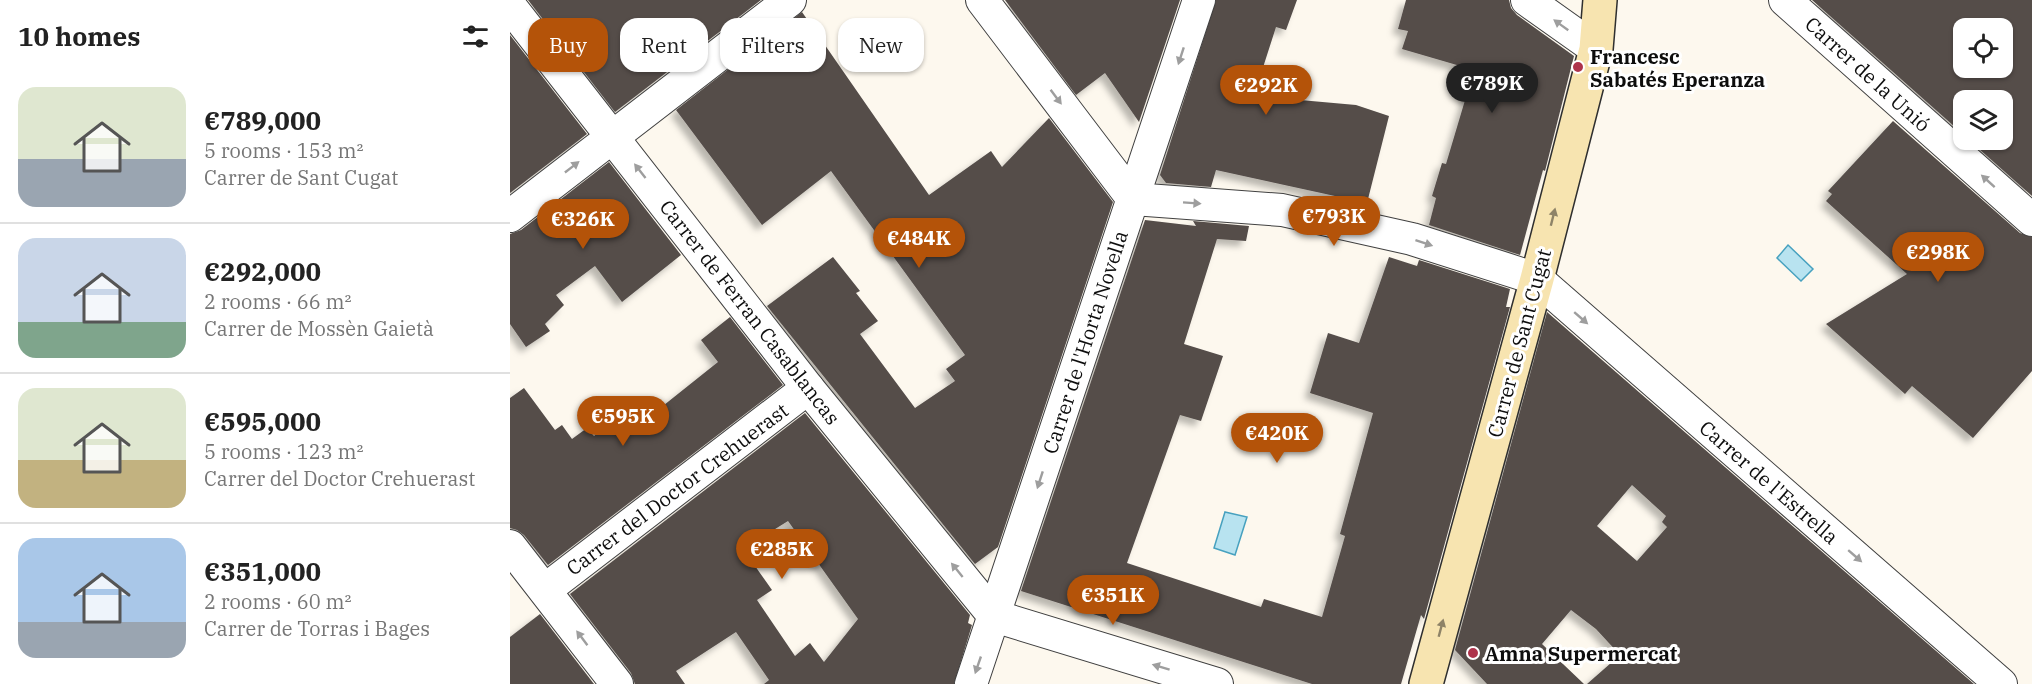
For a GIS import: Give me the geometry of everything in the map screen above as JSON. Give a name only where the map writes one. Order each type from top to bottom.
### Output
[{"type":"street","points":[[510,216],[612,135],[790,0]]},
{"type":"street","points":[[982,0],[1133,199],[1282,210],[1412,239],[1537,279]]},
{"type":"street","name":"Carrer de l'Horta Novella","points":[[971,684],[1199,0]]},
{"type":"street","points":[[1527,0],[1596,49]]},
{"type":"street","name":"Carrer de Sant Cugat","points":[[1426,684],[1537,279],[1596,49],[1600,0]]},
{"type":"street","name":"Carrer de la Unió","points":[[1785,0],[2032,220]]},
{"type":"street","name":"Carrer de Ferran Casablancas","points":[[510,6],[808,388],[994,616]]},
{"type":"street","name":"Carrer de l'Estrella","points":[[1537,279],[2001,684]]},
{"type":"street","name":"Carrer del Doctor Crehuerast","points":[[546,590],[808,388]]},
{"type":"street","points":[[510,546],[617,684]]},
{"type":"street","points":[[994,616],[1216,684]]},
{"type":"water","points":[[1788,245],[1813,269],[1801,281],[1777,258]]},
{"type":"water","points":[[1225,512],[1247,517],[1235,555],[1214,548]]},
{"type":"building","points":[[528,0],[761,0],[738,18],[720,18],[720,31],[708,41],[708,18],[620,18],[620,72],[667,72],[615,112],[584,72],[608,72],[608,18],[542,18]]},
{"type":"building","points":[[1005,0],[1180,0],[1139,122],[1105,73],[1076,95]]},
{"type":"building","points":[[1216,0],[1297,0],[1286,30],[1276,27],[1258,83],[1303,91],[1300,100],[1356,105],[1389,116],[1367,203],[1216,170],[1211,187],[1166,183],[1160,175]]},
{"type":"building","points":[[1406,0],[1509,0],[1511,8],[1517,15],[1574,56],[1545,171],[1543,170],[1520,255],[1429,225],[1436,198],[1432,196],[1442,163],[1446,164],[1474,70],[1402,49],[1408,31],[1398,29]]},
{"type":"building","points":[[1812,0],[2032,0],[2032,196],[1980,150],[2013,150],[2013,90],[1953,90],[1953,125]]},
{"type":"building","points":[[802,12],[806,18],[794,18]]},
{"type":"building","points":[[510,35],[528,58],[528,72],[539,72],[587,134],[510,193]]},
{"type":"building","points":[[826,47],[838,64],[838,72],[844,72],[929,195],[991,151],[1002,167],[1049,118],[1113,202],[998,547],[975,564],[767,306],[833,257],[860,291],[856,293],[878,321],[860,334],[915,408],[955,381],[946,369],[965,355],[831,171],[762,225],[676,110],[725,72],[826,72]]},
{"type":"building","points":[[1893,121],[2020,233],[2032,237],[2032,371],[1973,438],[1912,386],[1905,394],[1826,324],[1907,274],[1826,201],[1832,194],[1828,191]]},
{"type":"building","points":[[609,162],[681,255],[622,302],[595,266],[556,295],[564,305],[545,324],[550,331],[526,347],[510,324],[510,234],[521,230]]},
{"type":"building","points":[[1145,220],[1196,226],[1193,221],[1249,226],[1246,241],[1217,239],[1184,344],[1223,356],[1201,421],[1180,415],[1127,563],[1261,607],[1264,599],[1322,617],[1345,536],[1340,534],[1373,413],[1310,393],[1328,333],[1359,343],[1389,257],[1417,266],[1419,260],[1510,289],[1506,307],[1510,307],[1424,619],[1421,615],[1401,684],[1312,684],[1021,591]]},
{"type":"building","points":[[1547,312],[1974,684],[1587,684],[1620,655],[1596,629],[1571,610],[1542,644],[1584,684],[1487,684],[1455,650]],"holes":[[[1632,485],[1666,516],[1662,522],[1667,527],[1637,561],[1597,526]]]},
{"type":"building","points":[[730,317],[783,385],[548,565],[524,535],[510,528],[510,398],[524,388],[555,430],[562,425],[572,439],[587,428],[594,436],[636,400],[649,417],[718,362],[701,340]]},
{"type":"building","points":[[805,413],[970,615],[968,623],[972,625],[954,684],[764,684],[769,680],[736,632],[676,671],[685,684],[635,684],[631,673],[570,594]],"holes":[[[788,521],[858,619],[824,662],[810,643],[795,656],[757,600],[772,590],[743,549]]]},
{"type":"building","points":[[540,614],[594,684],[510,684],[510,637]]},
{"type":"place","name":"Francesc Sabatés Eperanza","points":[[1578,67]]},
{"type":"place","name":"Amna Supermercat","points":[[1473,653]]}]
